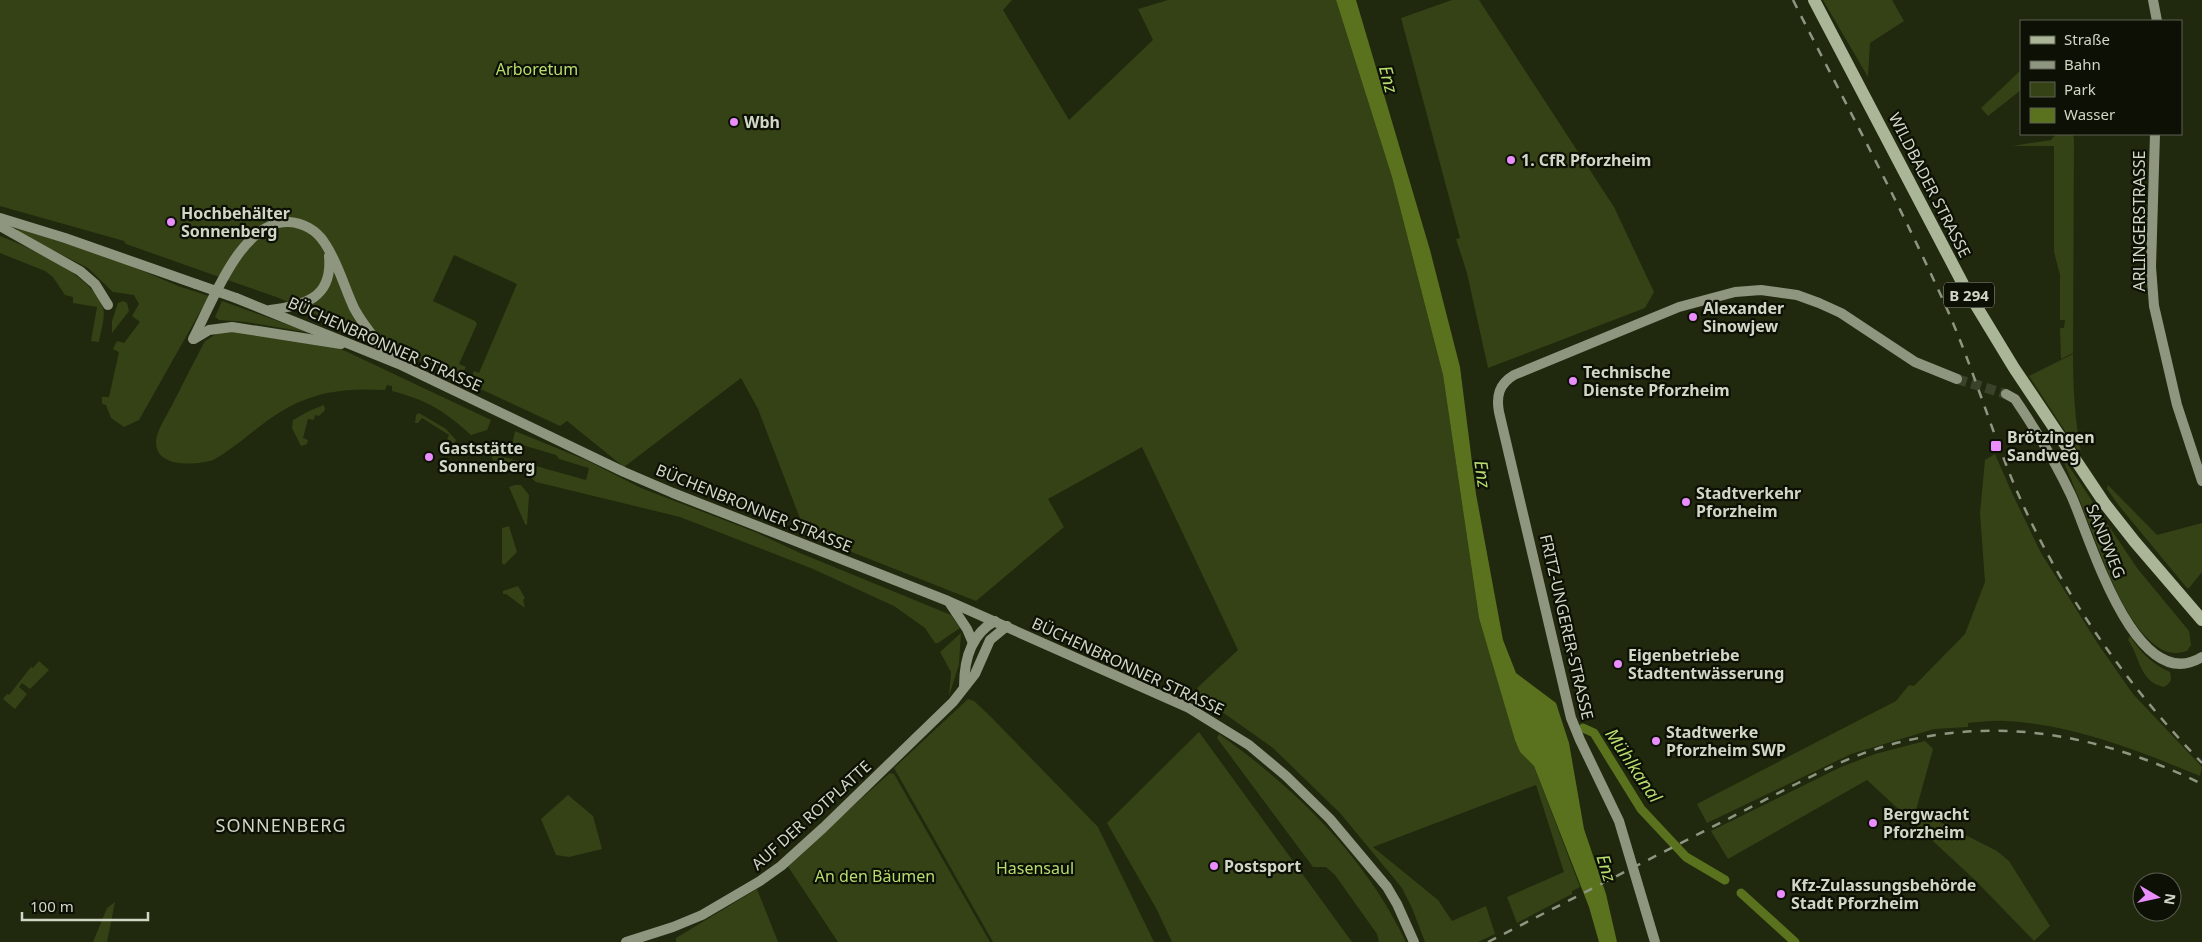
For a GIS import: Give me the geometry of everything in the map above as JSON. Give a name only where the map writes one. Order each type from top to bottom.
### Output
[{"type":"main road","name":"WILDBADER STRASSE","points":[[1814,0],[1963,284],[2014,368],[2105,504],[2202,620]]},
{"type":"main road","points":[[2153,0],[2158,20]]},
{"type":"main road","name":"ARLINGERSTRASSE","points":[[2155,135],[2151,257],[2154,306],[2177,405],[2202,481]]},
{"type":"main road","name":"BÜCHENBRONNER STRASSE","points":[[0,218],[65,238],[270,310],[358,346],[484,404],[624,472],[1007,626],[1188,708],[1249,745],[1304,793],[1348,839],[1386,887],[1397,904],[1414,942]]},
{"type":"main road","points":[[358,346],[232,327],[209,330],[194,339],[237,256],[250,238],[261,229],[281,222],[303,225],[313,230],[328,248],[355,309],[365,326],[394,362]]},
{"type":"main road","points":[[0,226],[80,271],[95,284],[108,305]]},
{"type":"main road","points":[[270,310],[300,305],[318,295],[327,280],[329,271],[328,248]]},
{"type":"main road","name":"FRITZ-UNGERER-STRASSE","points":[[1655,942],[1619,821],[1571,718],[1497,398],[1505,382],[1514,375],[1679,308],[1735,292],[1777,292],[1819,302],[1840,313],[1915,362],[1957,379]]},
{"type":"main road","name":"SANDWEG","points":[[2006,394],[2016,399],[2055,462],[2072,497],[2102,573],[2119,609],[2138,638],[2154,654],[2173,663],[2186,664],[2202,656]]},
{"type":"main road","points":[[948,602],[967,629],[973,643]]},
{"type":"main road","points":[[964,686],[964,671],[973,643],[985,626],[995,621]]},
{"type":"main road","name":"AUF DER ROTPLATTE","points":[[626,942],[673,927],[708,911],[746,890],[781,866],[940,716],[975,674],[990,640],[1007,626]]},
{"type":"green space","name":"Arboretum","points":[[0,0],[1012,0],[1003,10],[1069,120],[1153,40],[1138,9],[1168,0],[1336,0],[1392,177],[1443,375],[1479,618],[1520,752],[1534,766],[1580,887],[1572,891],[1572,894],[1517,923],[1507,897],[1564,872],[1536,785],[1373,847],[1438,900],[1452,921],[1486,906],[1495,934],[1478,942],[1425,942],[1402,888],[1340,813],[1273,748],[1201,697],[1197,688],[1238,650],[1142,447],[1048,499],[1064,527],[976,601],[806,534],[758,409],[741,378],[624,467],[567,421],[560,426],[474,386],[471,378],[474,371],[479,373],[517,284],[454,255],[433,301],[475,321],[477,324],[459,364],[466,367],[462,374],[455,376],[279,298],[126,244],[124,241],[0,206]]},
{"type":"green space","name":"1. CfR Pforzheim","points":[[1452,0],[1479,0],[1614,207],[1654,292],[1645,308],[1488,368],[1467,273],[1456,239],[1460,238],[1401,18]]},
{"type":"green space","points":[[1823,0],[1892,0],[1904,21],[1870,43],[1868,77]]},
{"type":"green space","points":[[2020,71],[2020,91],[1988,116],[1981,108]]},
{"type":"green space","points":[[2055,135],[2073,135],[2074,140],[2073,353],[2061,359],[2060,328],[2064,328],[2065,320],[2060,320],[2060,275],[2054,252],[2054,146],[2012,146],[2051,140]]},
{"type":"green space","points":[[18,228],[122,262],[178,286],[209,296],[139,420],[124,427],[111,418],[106,405],[102,404],[102,397],[109,397],[119,352],[113,349],[117,341],[124,343],[140,322],[132,316],[139,304],[134,295],[113,292],[88,268],[17,232]]},
{"type":"green space","points":[[0,236],[27,247],[59,264],[87,285],[97,296],[104,312],[99,342],[91,341],[97,307],[73,303],[73,297],[65,295],[53,277],[45,271],[0,253]]},
{"type":"green space","points":[[123,301],[127,303],[129,311],[112,333],[112,321],[118,303]]},
{"type":"green space","points":[[222,301],[311,333],[246,322],[219,320],[215,317]]},
{"type":"green space","points":[[229,331],[339,348],[491,420],[487,430],[471,435],[435,407],[392,391],[392,386],[387,385],[385,390],[344,390],[319,395],[294,404],[213,460],[188,464],[169,461],[158,450],[156,441],[160,429],[205,341],[216,334]]},
{"type":"green space","points":[[2073,354],[2073,379],[2080,454],[2029,376]]},
{"type":"green space","points":[[324,405],[325,410],[319,416],[315,415],[314,420],[308,419],[303,438],[308,440],[307,444],[301,446],[292,428],[293,420]]},
{"type":"green space","points":[[419,413],[446,429],[456,440],[454,444],[447,439],[449,435],[422,418],[418,423],[415,423],[416,415]]},
{"type":"green space","points":[[515,431],[588,461],[641,488],[755,532],[800,553],[951,615],[960,628],[938,643],[935,643],[925,628],[894,606],[813,569],[680,517],[536,482],[528,476],[515,471],[501,474],[492,458],[493,454],[586,480],[589,468],[559,459],[556,455],[516,443],[512,445]]},
{"type":"green space","points":[[2060,453],[2137,568],[2189,631],[2191,645],[2187,651],[2172,653],[2161,649],[2146,637],[2124,606],[2106,569]]},
{"type":"green space","points":[[1995,454],[2041,553],[2098,644],[2133,694],[2202,767],[2200,776],[2129,748],[2081,733],[2032,723],[1992,721],[1968,723],[1968,727],[1934,729],[1851,754],[1707,823],[1697,804],[1896,701],[1909,685],[1914,686],[1965,634],[1985,582],[1980,513],[1985,460]]},
{"type":"green space","points":[[521,485],[529,495],[527,525],[509,487]]},
{"type":"green space","points":[[2108,485],[2157,535],[2202,523],[2202,572],[2189,588],[2187,588],[2120,507],[2107,489]]},
{"type":"green space","points":[[509,526],[517,552],[504,565],[502,563],[502,528]]},
{"type":"green space","points":[[518,586],[525,598],[523,600],[525,608],[506,594],[503,594],[503,591]]},
{"type":"green space","points":[[961,633],[959,664],[949,696],[951,672],[940,652]]},
{"type":"green space","points":[[2130,636],[2147,657],[2158,666],[2170,672],[2170,683],[2164,687],[2150,680],[2141,668],[2128,640]]},
{"type":"green space","points":[[39,661],[49,670],[30,689],[22,683],[19,687],[27,694],[15,709],[3,699],[7,694],[9,695],[31,667],[33,668]]},
{"type":"green space","name":"Hasensaul","points":[[968,699],[974,701],[991,717],[1098,827],[1154,942],[993,942],[894,768]]},
{"type":"green space","name":"Postsport","points":[[1199,732],[1352,942],[1172,942],[1156,908],[1107,823]]},
{"type":"green space","points":[[1219,734],[1275,778],[1326,826],[1370,881],[1406,942],[1379,942],[1377,934],[1335,875],[1326,867],[1313,867],[1217,738]]},
{"type":"green space","points":[[1925,741],[1933,749],[1916,810],[1997,851],[2009,861],[2050,926],[2034,941],[1975,880],[1867,780],[1728,859],[1711,831],[1841,767],[1875,754]]},
{"type":"green space","name":"An den Bäumen","points":[[890,773],[894,774],[990,942],[838,942],[787,865]]},
{"type":"green space","points":[[568,795],[593,816],[602,849],[569,857],[556,855],[541,819]]},
{"type":"green space","points":[[757,889],[778,942],[676,942],[676,938]]},
{"type":"green space","points":[[115,902],[107,942],[93,942],[107,908]]},
{"type":"water","points":[[1336,0],[1356,0],[1430,250],[1460,367],[1476,494],[1503,640],[1516,673],[1556,703],[1569,743],[1584,829],[1606,894],[1617,942],[1599,942],[1589,907],[1534,766],[1520,752],[1515,740],[1479,618],[1443,375],[1392,177]]},
{"type":"waterway","name":"Mühlkanal","points":[[1583,728],[1594,733],[1641,809],[1686,857],[1725,880]]},
{"type":"waterway","name":"Mühlkanal","points":[[1741,893],[1795,942]]},
{"type":"tunnel","points":[[1957,379],[2006,394]]},
{"type":"railway","points":[[1793,0],[1891,192],[1947,309],[1974,376],[1998,444],[2033,527],[2074,599],[2121,668],[2147,701],[2202,763]]},
{"type":"railway","points":[[1488,942],[1825,770],[1855,756],[1918,738],[1960,732],[2001,731],[2042,734],[2083,741],[2123,752],[2163,766],[2202,784]]},
{"type":"place","name":"Wbh","points":[[734,122]]},
{"type":"place","name":"1. CfR Pforzheim","points":[[1511,160]]},
{"type":"place","name":"Hochbehälter Sonnenberg","points":[[171,222]]},
{"type":"place","name":"Alexander Sinowjew","points":[[1693,317]]},
{"type":"place","name":"Technische Dienste Pforzheim","points":[[1573,381]]},
{"type":"place","name":"Brötzingen Sandweg","points":[[1996,446]]},
{"type":"place","name":"Gaststätte Sonnenberg","points":[[429,457]]},
{"type":"place","name":"Stadtverkehr Pforzheim","points":[[1686,502]]},
{"type":"place","name":"Eigenbetriebe Stadtentwässerung","points":[[1618,664]]},
{"type":"place","name":"Stadtwerke Pforzheim SWP","points":[[1656,741]]},
{"type":"place","name":"Bergwacht Pforzheim","points":[[1873,823]]},
{"type":"place","name":"Postsport","points":[[1214,866]]},
{"type":"place","name":"Kfz-Zulassungsbehörde Stadt Pforzheim","points":[[1781,894]]},
{"type":"district","name":"SONNENBERG","points":[[281,825]]},
{"type":"water label","name":"Enz","points":[[1389,79]]},
{"type":"water label","name":"Enz","points":[[1483,474]]},
{"type":"water label","name":"Enz","points":[[1607,868]]}]
